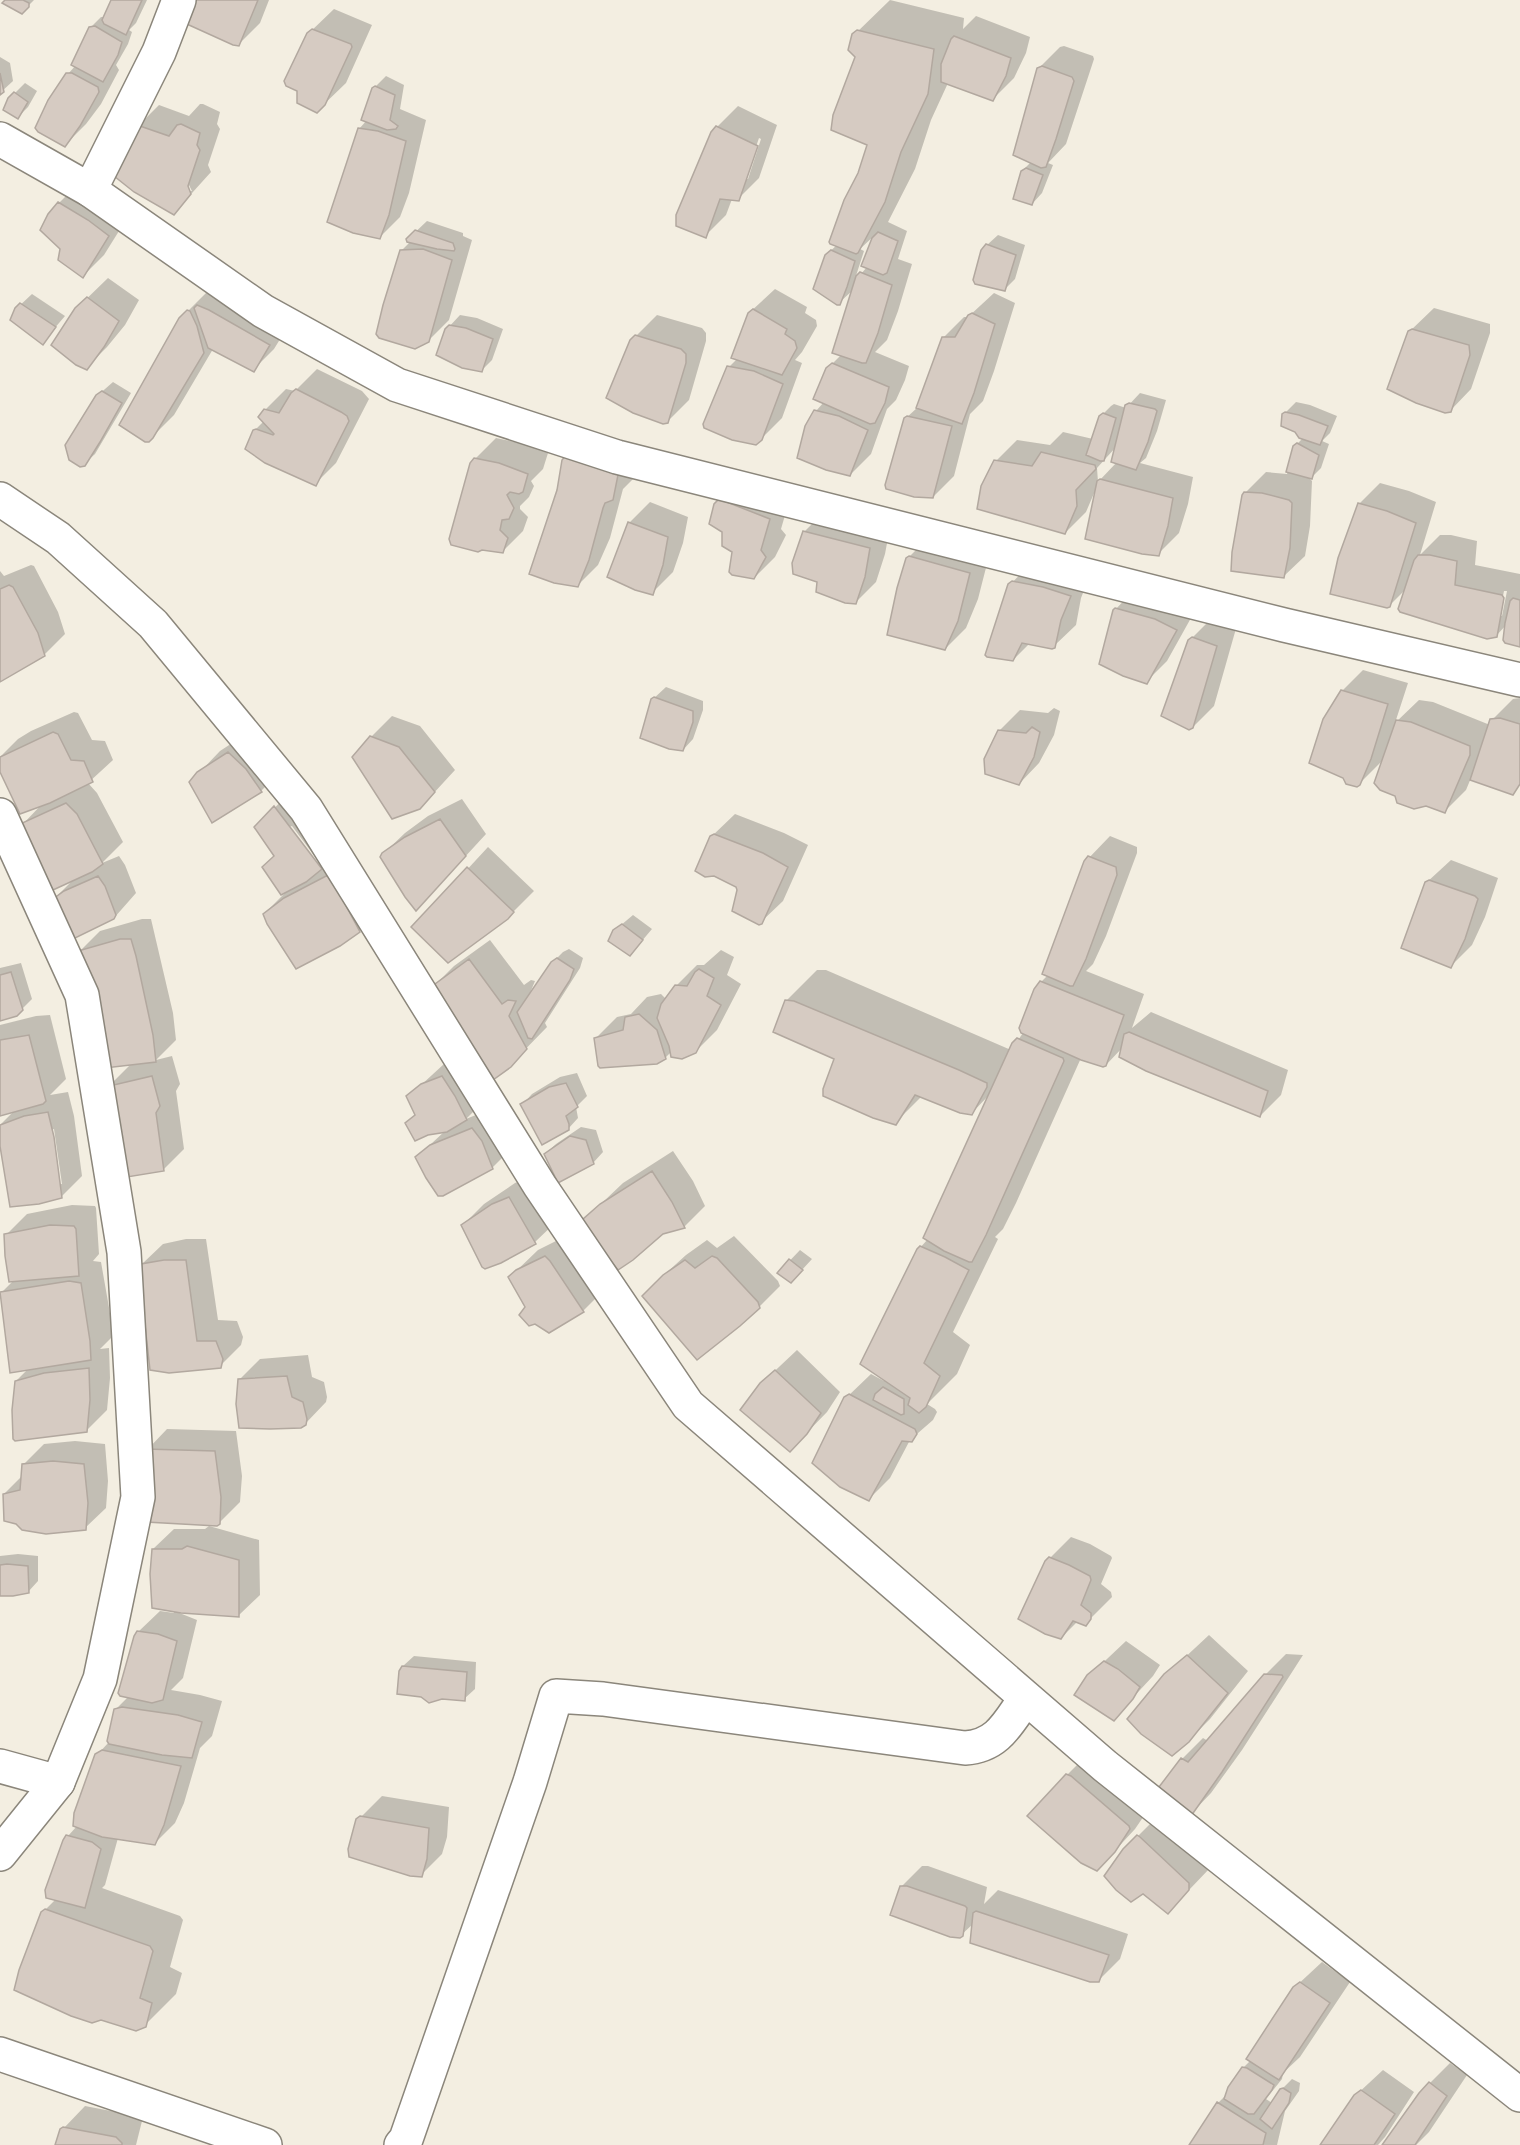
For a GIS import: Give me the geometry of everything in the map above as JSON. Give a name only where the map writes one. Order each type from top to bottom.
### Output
[{"type":"street","points":[[90,190],[159,52],[179,0]]},
{"type":"street","points":[[0,139],[90,190],[263,311],[397,385],[617,457],[1284,625],[1520,680]]},
{"type":"street","points":[[0,499],[58,538],[153,624],[306,809],[540,1186],[688,1404],[1025,1699],[1105,1766],[1520,2095]]},
{"type":"street","points":[[0,815],[82,995],[124,1252],[138,1497],[100,1679],[58,1782],[0,1854]]},
{"type":"street","points":[[401,2145],[406,2139],[530,1782],[556,1696],[603,1699],[965,1748],[978,1748],[999,1735],[1025,1699]]},
{"type":"street","points":[[0,1766],[58,1782]]},
{"type":"street","points":[[0,2054],[265,2145]]},
{"type":"building","points":[[5,0],[23,0],[29,3],[29,7],[22,14],[2,3]]},
{"type":"building","points":[[111,0],[142,0],[126,35],[104,24],[102,20]]},
{"type":"building","points":[[185,0],[258,0],[239,46],[178,20]]},
{"type":"building","points":[[95,26],[122,42],[118,55],[103,82],[71,65],[89,27]]},
{"type":"building","points":[[312,29],[351,44],[352,47],[325,105],[317,113],[297,103],[297,91],[286,86],[284,81],[307,33]]},
{"type":"building","points":[[857,30],[934,49],[928,94],[901,152],[885,202],[856,254],[829,242],[844,200],[858,173],[867,145],[831,130],[833,115],[855,57],[848,50],[852,34]]},
{"type":"building","points":[[954,36],[1011,58],[1006,76],[993,101],[941,82],[941,64]]},
{"type":"building","points":[[1042,66],[1072,77],[1074,81],[1046,167],[1041,168],[1013,155],[1037,68]]},
{"type":"building","points":[[0,73],[4,92],[0,95]]},
{"type":"building","points":[[66,73],[72,73],[98,87],[99,92],[65,147],[35,128],[48,100]]},
{"type":"building","points":[[375,86],[395,95],[390,120],[398,126],[396,129],[387,130],[361,120],[372,88]]},
{"type":"building","points":[[14,92],[28,102],[18,119],[3,110],[8,98]]},
{"type":"building","points":[[181,124],[200,133],[197,145],[200,150],[188,186],[191,194],[174,215],[134,192],[114,176],[137,125],[169,136],[177,125]]},
{"type":"building","points":[[716,126],[758,146],[739,201],[720,199],[706,238],[676,226],[676,215],[711,132]]},
{"type":"building","points":[[358,128],[378,131],[406,141],[389,215],[380,239],[353,233],[327,222]]},
{"type":"building","points":[[1026,168],[1043,175],[1032,205],[1013,199],[1021,171]]},
{"type":"building","points":[[58,202],[109,236],[83,278],[58,260],[60,249],[40,230],[48,214]]},
{"type":"building","points":[[415,230],[453,243],[454,251],[407,242],[406,239]]},
{"type":"building","points":[[878,232],[898,241],[887,273],[883,275],[861,266],[872,238]]},
{"type":"building","points":[[986,244],[1016,255],[1005,291],[975,284],[973,280],[981,250]]},
{"type":"building","points":[[423,249],[452,260],[429,342],[415,349],[379,338],[376,334],[400,250]]},
{"type":"building","points":[[831,250],[855,261],[840,305],[813,289],[825,255]]},
{"type":"building","points":[[860,272],[892,285],[878,333],[866,363],[832,353],[856,276]]},
{"type":"building","points":[[87,297],[119,321],[87,370],[76,365],[51,345],[75,308]]},
{"type":"building","points":[[20,303],[56,327],[43,345],[10,320]]},
{"type":"building","points":[[197,305],[270,345],[254,372],[208,348],[194,308]]},
{"type":"building","points":[[753,309],[787,329],[785,334],[795,341],[797,348],[782,375],[731,358],[748,313]]},
{"type":"building","points":[[187,310],[190,311],[197,326],[204,353],[153,438],[145,442],[119,425],[179,318]]},
{"type":"building","points":[[972,313],[995,324],[962,424],[916,408],[942,337],[955,337],[968,315]]},
{"type":"building","points":[[449,325],[466,328],[493,339],[482,372],[462,368],[436,355],[445,329]]},
{"type":"building","points":[[1412,329],[1469,345],[1470,355],[1451,412],[1445,413],[1416,403],[1387,389],[1408,331]]},
{"type":"building","points":[[635,335],[681,349],[686,354],[686,363],[668,423],[663,424],[633,413],[606,398],[630,340]]},
{"type":"building","points":[[832,363],[889,387],[885,403],[875,423],[870,424],[813,399],[826,368]]},
{"type":"building","points":[[727,366],[754,371],[783,384],[762,440],[756,445],[732,440],[704,428],[703,424]]},
{"type":"building","points":[[296,389],[341,412],[347,416],[349,421],[316,486],[265,463],[245,449],[253,430],[274,434],[258,417],[264,409],[279,413]]},
{"type":"building","points":[[102,391],[122,403],[85,466],[80,467],[69,460],[65,445],[96,395]]},
{"type":"building","points":[[1129,403],[1157,411],[1148,442],[1136,470],[1111,462],[1125,405]]},
{"type":"building","points":[[814,410],[839,416],[868,430],[850,476],[826,470],[797,458],[805,426]]},
{"type":"building","points":[[1285,412],[1328,426],[1320,445],[1299,438],[1295,432],[1281,426],[1282,414]]},
{"type":"building","points":[[1103,413],[1116,418],[1104,461],[1100,461],[1086,455],[1099,416]]},
{"type":"building","points":[[907,416],[952,426],[933,498],[914,497],[886,489],[885,485],[904,418]]},
{"type":"building","points":[[1297,443],[1319,455],[1312,479],[1286,472],[1293,446]]},
{"type":"building","points":[[1041,452],[1095,465],[1096,469],[1076,490],[1077,506],[1065,534],[977,509],[981,486],[994,460],[1032,466]]},
{"type":"building","points":[[566,455],[619,470],[613,500],[605,503],[589,560],[578,587],[554,583],[529,574],[557,490],[562,460]]},
{"type":"building","points":[[474,458],[499,463],[528,474],[523,492],[519,494],[510,492],[507,495],[514,508],[509,519],[502,520],[500,530],[508,538],[503,553],[482,550],[478,552],[451,545],[449,539],[470,463]]},
{"type":"building","points":[[1100,479],[1173,498],[1159,556],[1142,554],[1085,539],[1097,481]]},
{"type":"building","points":[[1244,492],[1262,493],[1289,500],[1292,503],[1290,548],[1284,578],[1231,571],[1232,552]]},
{"type":"building","points":[[719,499],[770,519],[761,550],[766,557],[754,579],[732,575],[729,572],[732,552],[722,546],[722,532],[709,524],[714,504]]},
{"type":"building","points":[[1358,503],[1387,511],[1416,523],[1390,607],[1387,608],[1330,594],[1338,558]]},
{"type":"building","points":[[628,522],[668,537],[663,565],[653,595],[635,590],[607,577]]},
{"type":"building","points":[[803,531],[870,548],[865,577],[856,604],[845,603],[816,592],[817,582],[793,574],[792,563]]},
{"type":"building","points":[[1418,555],[1430,555],[1457,561],[1455,585],[1502,595],[1504,598],[1497,637],[1487,639],[1400,612],[1398,609],[1414,560]]},
{"type":"building","points":[[909,556],[970,573],[958,621],[945,650],[887,635],[897,588],[906,558]]},
{"type":"building","points":[[1012,581],[1043,587],[1071,596],[1061,620],[1055,648],[1022,643],[1013,661],[987,657],[985,655],[1008,584]]},
{"type":"building","points":[[9,585],[13,587],[38,633],[45,656],[0,682],[0,589]]},
{"type":"building","points":[[1513,598],[1520,600],[1520,647],[1505,643],[1503,640],[1510,601]]},
{"type":"building","points":[[1115,608],[1155,619],[1177,630],[1147,684],[1123,676],[1099,664]]},
{"type":"building","points":[[1192,637],[1217,646],[1193,728],[1189,730],[1161,716],[1188,640]]},
{"type":"building","points":[[1341,690],[1388,704],[1371,759],[1357,787],[1346,784],[1343,778],[1309,763],[1323,719]]},
{"type":"building","points":[[654,697],[693,711],[693,722],[683,751],[669,749],[640,738],[651,699]]},
{"type":"building","points":[[1500,718],[1520,724],[1520,784],[1513,795],[1470,780],[1490,719]]},
{"type":"building","points":[[1396,720],[1411,722],[1470,746],[1470,755],[1445,813],[1426,806],[1414,809],[1397,803],[1395,796],[1380,790],[1374,783]]},
{"type":"building","points":[[1032,727],[1040,732],[1034,757],[1019,785],[985,774],[984,759],[998,730],[1026,733]]},
{"type":"building","points":[[53,732],[58,734],[71,760],[84,761],[93,782],[50,803],[20,814],[0,772],[0,757]]},
{"type":"building","points":[[370,736],[399,747],[435,792],[420,809],[392,819],[352,757]]},
{"type":"building","points":[[228,752],[246,769],[262,792],[212,823],[189,782],[197,772]]},
{"type":"building","points":[[66,803],[77,814],[103,864],[92,872],[53,890],[20,824]]},
{"type":"building","points":[[274,806],[322,869],[306,882],[281,895],[262,867],[274,856],[254,827]]},
{"type":"building","points":[[440,819],[466,856],[416,911],[380,857],[382,853],[405,837]]},
{"type":"building","points":[[714,834],[763,853],[788,867],[762,924],[759,925],[732,911],[736,887],[714,876],[705,877],[695,871],[710,836]]},
{"type":"building","points":[[1088,856],[1116,867],[1117,875],[1086,959],[1073,986],[1070,986],[1042,974],[1084,861]]},
{"type":"building","points":[[467,867],[514,912],[508,919],[448,963],[411,927]]},
{"type":"building","points":[[328,875],[360,932],[340,946],[296,969],[263,914],[284,898]]},
{"type":"building","points":[[98,876],[105,886],[116,915],[114,919],[71,940],[53,899],[64,891]]},
{"type":"building","points":[[1429,880],[1478,899],[1465,939],[1451,968],[1401,948],[1425,882]]},
{"type":"building","points":[[622,924],[643,940],[630,956],[608,941],[613,930]]},
{"type":"building","points":[[120,939],[131,939],[136,956],[153,1035],[156,1062],[105,1068],[78,951]]},
{"type":"building","points":[[557,958],[574,969],[570,980],[532,1039],[528,1038],[517,1012],[551,962]]},
{"type":"building","points":[[469,959],[502,1004],[508,1000],[516,1001],[509,1016],[527,1049],[511,1067],[493,1080],[431,987]]},
{"type":"building","points":[[699,969],[714,978],[707,996],[721,1005],[696,1053],[682,1059],[671,1057],[669,1046],[657,1018],[661,1004],[675,985],[687,986]]},
{"type":"building","points":[[11,972],[23,1010],[17,1016],[0,1021],[0,975]]},
{"type":"building","points":[[1040,981],[1124,1015],[1106,1066],[1081,1060],[1021,1033],[1019,1028],[1034,989]]},
{"type":"building","points":[[785,1000],[794,1001],[959,1070],[987,1083],[987,1087],[972,1115],[960,1113],[915,1095],[896,1125],[873,1118],[823,1096],[823,1089],[834,1059],[773,1032]]},
{"type":"building","points":[[639,1014],[657,1030],[666,1059],[657,1064],[600,1068],[594,1038],[623,1030],[625,1017]]},
{"type":"building","points":[[1129,1032],[1268,1091],[1260,1117],[1146,1071],[1119,1057],[1124,1034]]},
{"type":"building","points":[[29,1035],[46,1101],[43,1104],[0,1116],[0,1040]]},
{"type":"building","points":[[1017,1038],[1063,1058],[1064,1061],[986,1235],[972,1262],[969,1262],[944,1251],[923,1238],[1012,1043]]},
{"type":"building","points":[[152,1076],[160,1106],[156,1113],[164,1171],[127,1177],[105,1087]]},
{"type":"building","points":[[442,1076],[467,1120],[447,1132],[428,1135],[415,1141],[405,1123],[415,1115],[406,1096],[421,1084]]},
{"type":"building","points":[[566,1083],[578,1107],[566,1116],[569,1130],[542,1145],[520,1104],[549,1087]]},
{"type":"building","points":[[48,1112],[54,1137],[62,1198],[39,1204],[10,1207],[0,1146],[0,1125],[24,1116]]},
{"type":"building","points":[[472,1128],[482,1141],[493,1169],[443,1196],[438,1196],[415,1157],[430,1145]]},
{"type":"building","points":[[570,1136],[586,1140],[594,1164],[558,1183],[544,1154]]},
{"type":"building","points":[[652,1171],[685,1228],[663,1234],[618,1270],[582,1220],[600,1204]]},
{"type":"building","points":[[509,1197],[536,1244],[485,1269],[461,1225],[492,1204]]},
{"type":"building","points":[[50,1225],[74,1226],[76,1229],[79,1276],[9,1282],[4,1234]]},
{"type":"building","points":[[920,1246],[969,1270],[924,1363],[940,1376],[926,1407],[919,1413],[908,1405],[910,1398],[860,1364]]},
{"type":"building","points":[[545,1256],[584,1312],[549,1333],[535,1324],[529,1326],[519,1315],[525,1307],[508,1277],[516,1270]]},
{"type":"building","points":[[712,1256],[717,1258],[758,1302],[760,1308],[697,1360],[642,1296],[663,1275],[685,1260],[695,1268]]},
{"type":"building","points":[[789,1259],[803,1270],[791,1283],[777,1273]]},
{"type":"building","points":[[164,1260],[186,1260],[197,1341],[216,1341],[223,1359],[221,1368],[169,1373],[150,1370],[141,1289],[141,1264]]},
{"type":"building","points":[[69,1281],[81,1283],[91,1360],[10,1373],[0,1292]]},
{"type":"building","points":[[89,1368],[90,1400],[87,1432],[15,1441],[13,1439],[12,1410],[15,1381],[44,1373]]},
{"type":"building","points":[[775,1370],[821,1413],[807,1434],[790,1452],[740,1410],[760,1383]]},
{"type":"building","points":[[287,1376],[292,1397],[303,1402],[306,1425],[301,1428],[239,1428],[236,1404],[238,1379]]},
{"type":"building","points":[[883,1387],[904,1399],[904,1414],[901,1415],[873,1400],[875,1394]]},
{"type":"building","points":[[849,1394],[915,1429],[917,1434],[912,1442],[902,1441],[869,1501],[840,1487],[812,1463],[844,1397]]},
{"type":"building","points":[[145,1449],[215,1451],[221,1497],[220,1524],[217,1526],[146,1522]]},
{"type":"building","points":[[53,1461],[84,1464],[88,1503],[86,1530],[46,1534],[22,1530],[16,1524],[4,1521],[3,1494],[20,1490],[22,1464]]},
{"type":"building","points":[[187,1546],[239,1560],[239,1617],[181,1613],[152,1608],[150,1574],[152,1549],[182,1549]]},
{"type":"building","points":[[1049,1557],[1090,1576],[1091,1580],[1081,1605],[1091,1613],[1091,1619],[1086,1626],[1073,1621],[1061,1639],[1045,1634],[1018,1619]]},
{"type":"building","points":[[0,1565],[28,1566],[29,1593],[0,1596]]},
{"type":"building","points":[[137,1631],[158,1634],[177,1641],[163,1700],[152,1703],[120,1696],[118,1693]]},
{"type":"building","points":[[1187,1655],[1228,1693],[1189,1742],[1172,1756],[1141,1734],[1127,1719],[1164,1674]]},
{"type":"building","points":[[1104,1661],[1140,1687],[1114,1721],[1074,1695],[1087,1675]]},
{"type":"building","points":[[402,1666],[467,1672],[465,1701],[442,1699],[429,1703],[421,1697],[397,1694],[399,1671]]},
{"type":"building","points":[[1264,1674],[1282,1675],[1283,1677],[1191,1816],[1159,1787],[1181,1758],[1188,1762]]},
{"type":"building","points":[[122,1707],[178,1715],[202,1722],[192,1758],[162,1755],[109,1744],[107,1741],[114,1709]]},
{"type":"building","points":[[102,1750],[181,1766],[164,1825],[155,1845],[102,1837],[73,1826],[74,1813],[95,1754]]},
{"type":"building","points":[[1066,1774],[1130,1829],[1115,1852],[1097,1871],[1081,1863],[1027,1816]]},
{"type":"building","points":[[360,1816],[429,1828],[427,1859],[422,1877],[410,1876],[349,1857],[348,1849],[356,1819]]},
{"type":"building","points":[[66,1835],[92,1842],[101,1849],[85,1908],[46,1898],[45,1890]]},
{"type":"building","points":[[1137,1835],[1189,1883],[1189,1890],[1168,1914],[1143,1894],[1131,1902],[1104,1876],[1123,1849]]},
{"type":"building","points":[[900,1886],[907,1886],[965,1906],[967,1908],[963,1936],[950,1937],[890,1915]]},
{"type":"building","points":[[45,1909],[150,1946],[153,1951],[140,1998],[152,2003],[146,2027],[136,2031],[101,2020],[92,2023],[14,1990],[19,1970],[41,1912]]},
{"type":"building","points":[[976,1911],[1109,1955],[1099,1982],[1090,1982],[970,1943],[973,1913]]},
{"type":"building","points":[[1300,1982],[1330,2003],[1279,2080],[1246,2059],[1293,1987]]},
{"type":"building","points":[[1242,2067],[1274,2085],[1254,2114],[1248,2114],[1224,2099],[1228,2087]]},
{"type":"building","points":[[1429,2082],[1447,2096],[1415,2145],[1382,2145],[1419,2093]]},
{"type":"building","points":[[1283,2088],[1291,2093],[1289,2103],[1272,2129],[1260,2119],[1280,2089]]},
{"type":"building","points":[[1361,2090],[1395,2114],[1374,2145],[1320,2145],[1354,2095]]},
{"type":"building","points":[[1217,2102],[1266,2133],[1263,2145],[1189,2145]]},
{"type":"building","points":[[63,2127],[116,2137],[122,2145],[55,2145],[60,2129]]}]
